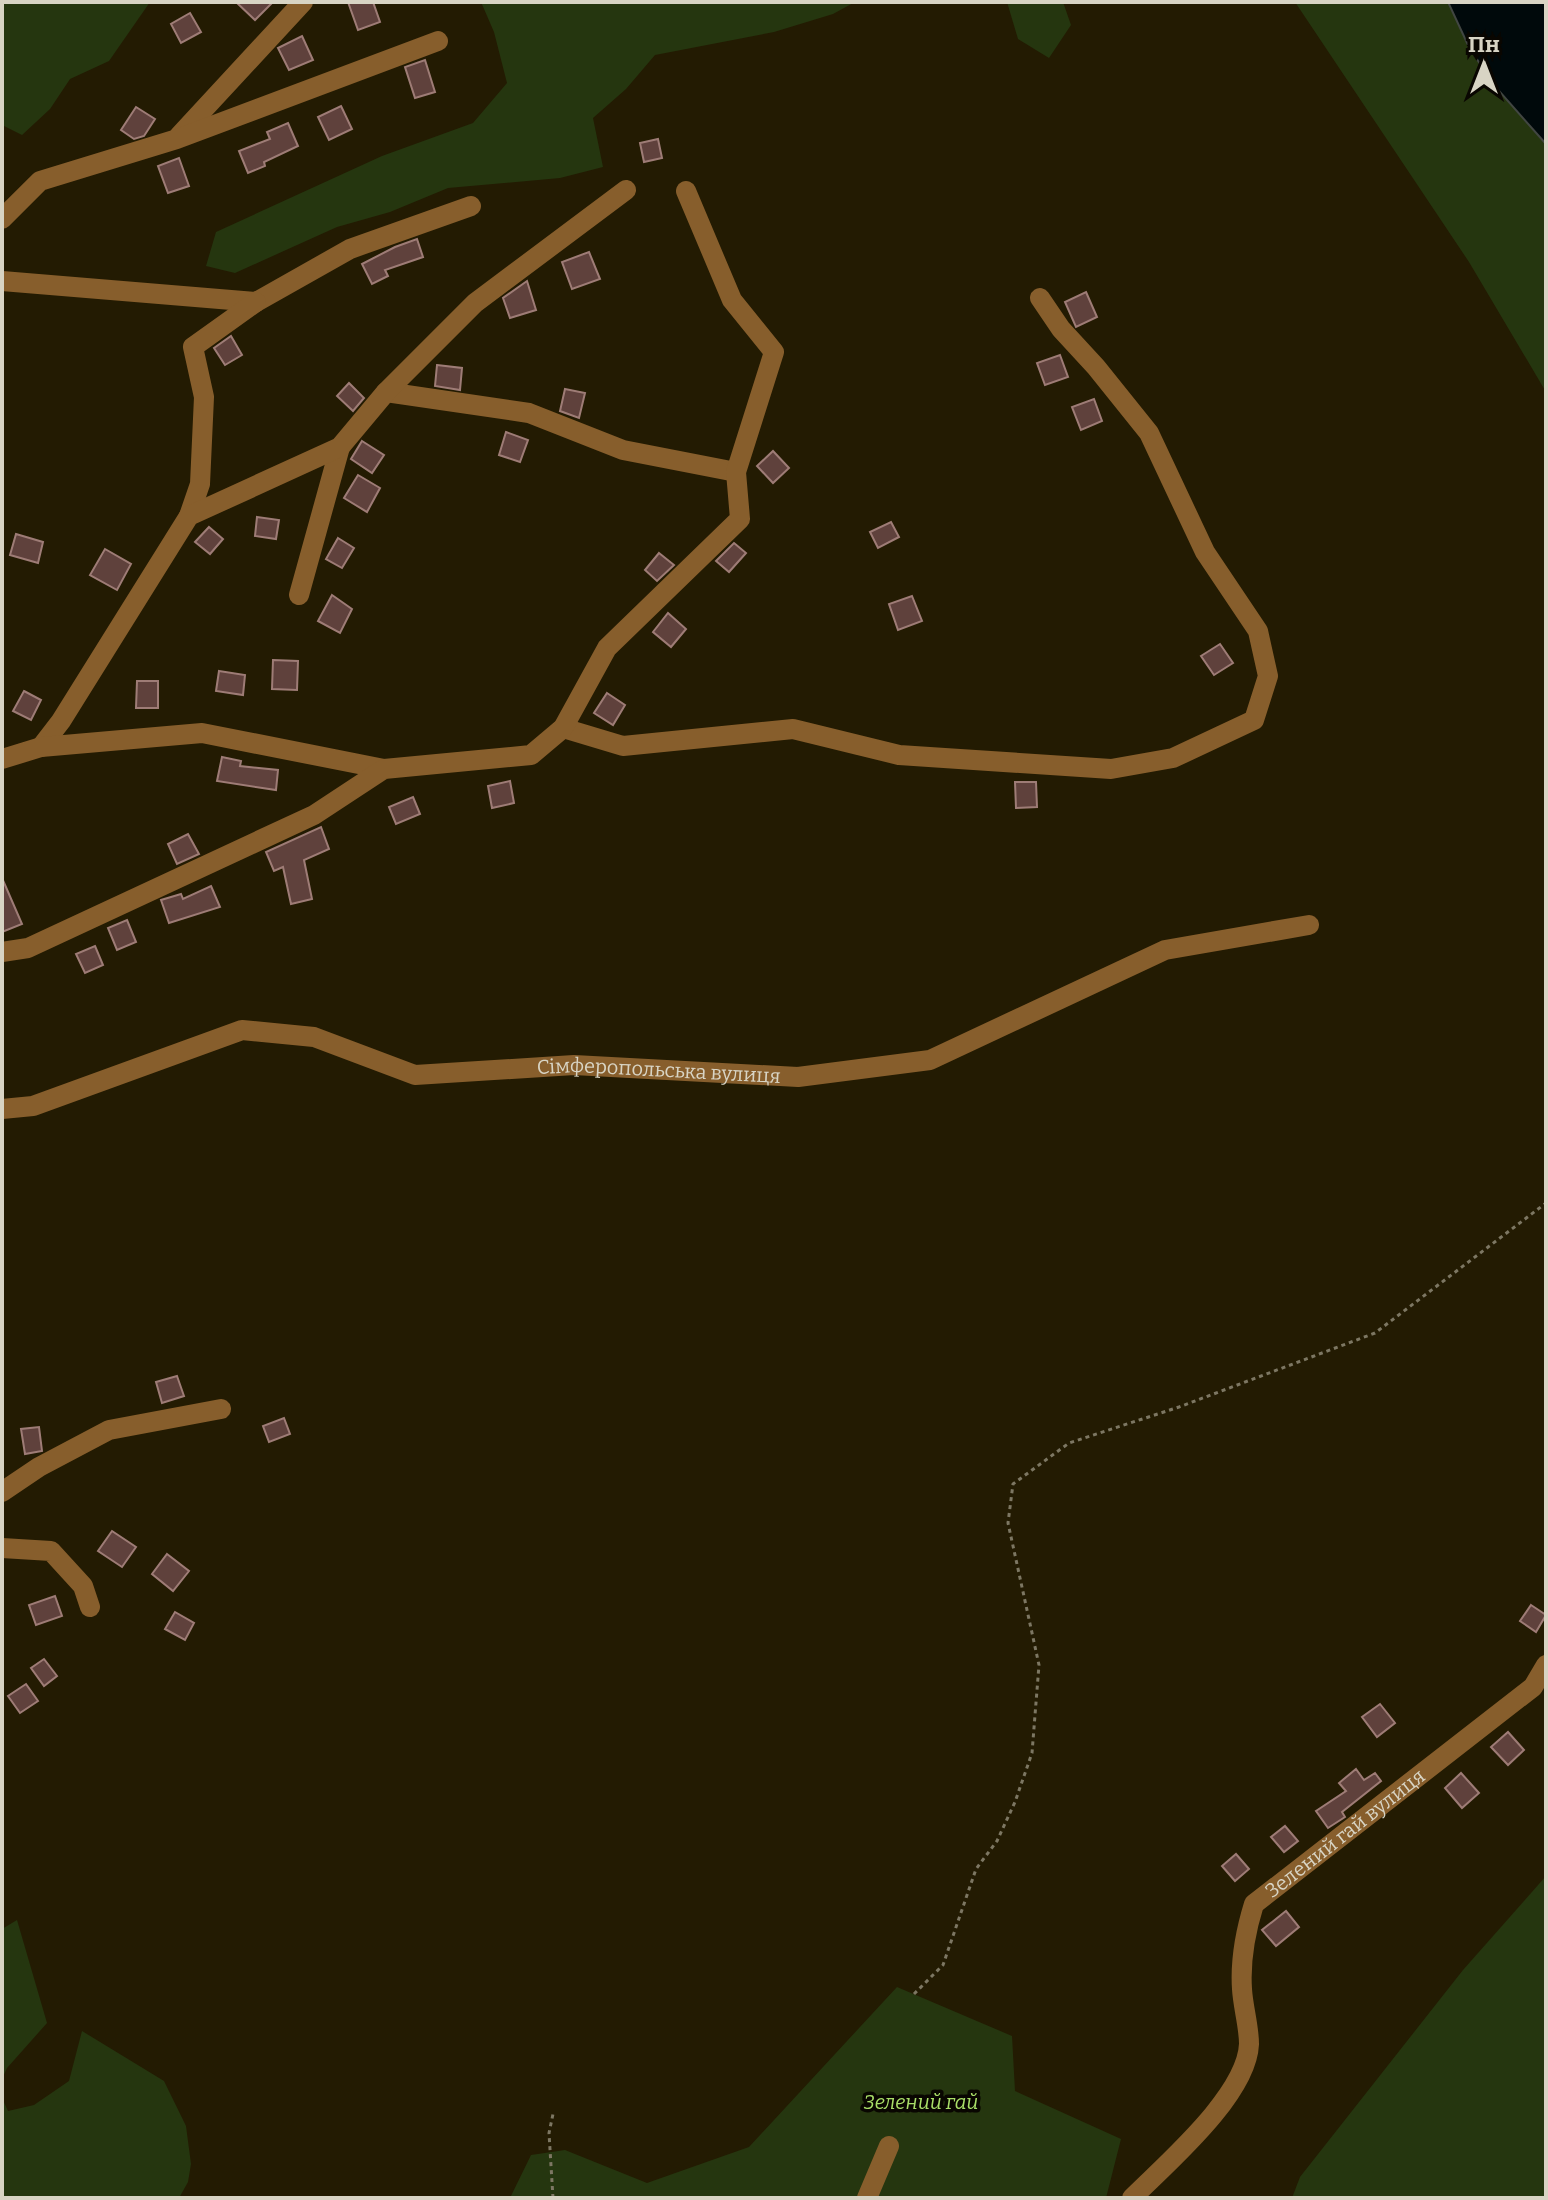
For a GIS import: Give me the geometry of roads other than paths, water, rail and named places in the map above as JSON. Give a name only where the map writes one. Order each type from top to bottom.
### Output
[{"type":"street","points":[[177,139],[303,2]]},
{"type":"street","points":[[2,219],[40,181],[177,139],[438,41]]},
{"type":"street","points":[[299,595],[340,447],[386,392],[475,303],[626,190]]},
{"type":"street","points":[[2,759],[41,747],[202,733],[384,769],[531,755],[563,728],[607,648],[740,519],[736,472],[774,352],[732,300],[686,191]]},
{"type":"street","points":[[41,747],[61,721],[189,516],[200,484],[204,397],[193,347],[256,302],[350,249],[471,206]]},
{"type":"street","points":[[2,281],[256,302]]},
{"type":"street","points":[[563,728],[623,746],[793,729],[899,755],[1111,769],[1173,758],[1254,720],[1268,676],[1258,631],[1205,552],[1149,433],[1061,329],[1040,298]]},
{"type":"street","points":[[386,392],[529,413],[623,450],[736,472]]},
{"type":"street","points":[[189,516],[340,447]]},
{"type":"street","points":[[2,952],[28,948],[314,815],[384,769]]},
{"type":"street","name":"Сімферопольська вулиця","points":[[2,1109],[33,1106],[242,1030],[314,1037],[415,1075],[574,1065],[798,1077],[930,1060],[1165,950],[1309,925]]},
{"type":"street","points":[[2,1492],[39,1467],[109,1430],[221,1409]]},
{"type":"street","points":[[2,1548],[51,1551],[83,1586],[90,1607]]},
{"type":"street","name":"Зелений гай вулиця","points":[[1132,2198],[1203,2129],[1243,2070],[1249,2044],[1242,1988],[1242,1942],[1254,1904],[1533,1687],[1546,1665]]},
{"type":"street","points":[[867,2198],[889,2146]]},
{"type":"park label","name":"Зелений гай","points":[[921,2102]]}]
